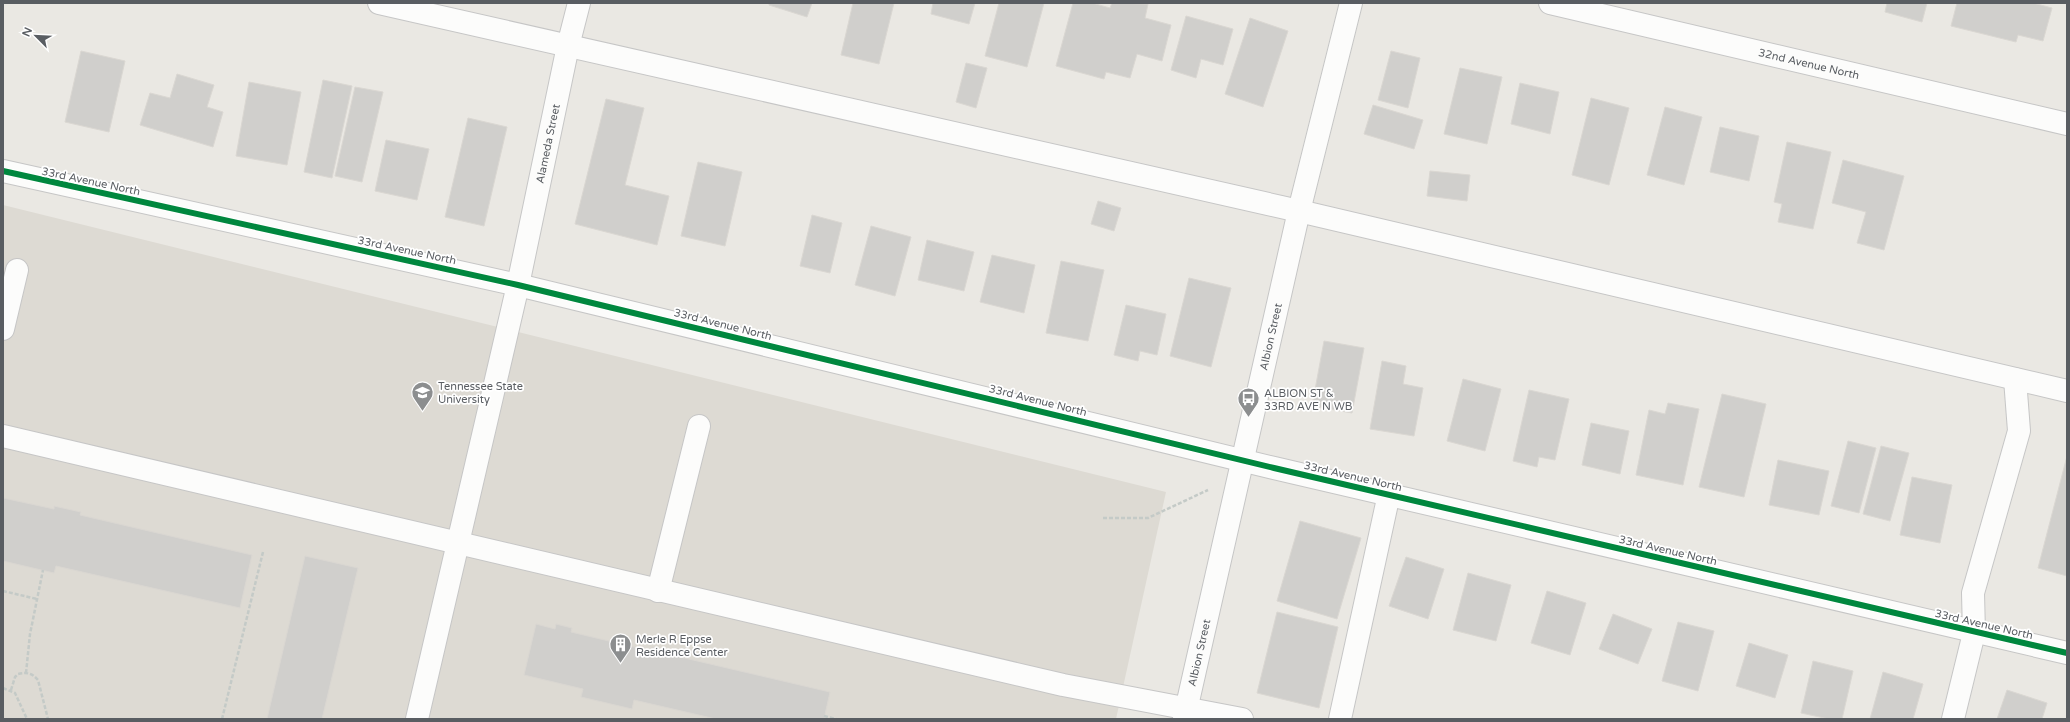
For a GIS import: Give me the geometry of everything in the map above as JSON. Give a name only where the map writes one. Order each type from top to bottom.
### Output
[{"type":"street","points":[[379,3],[1299,211],[2067,391]]},
{"type":"street","name":"Alameda Street","points":[[420,718],[457,544],[518,285],[568,46],[579,3]]},
{"type":"street","name":"Albion Street","points":[[1186,714],[1299,211],[1352,3]]},
{"type":"street","name":"32nd Avenue North","points":[[1550,3],[1586,7],[2067,124]]},
{"type":"street","name":"33rd Avenue North","points":[[3,171],[518,285],[1244,460],[1974,633],[2067,653]]},
{"type":"street","points":[[3,329],[17,270]]},
{"type":"street","points":[[1953,719],[1974,633],[1973,593],[2019,431],[2015,379]]},
{"type":"street","points":[[658,591],[699,426]]},
{"type":"street","points":[[3,436],[457,544],[1186,714],[1242,719]]},
{"type":"street","points":[[1340,719],[1389,494]]},
{"type":"path","points":[[1103,518],[1148,518],[1210,488]]},
{"type":"path","points":[[222,719],[263,552]]},
{"type":"path","points":[[26,673],[43,570]]},
{"type":"path","points":[[3,591],[37,599]]},
{"type":"path","points":[[11,690],[15,677],[18,674],[26,673],[34,676],[38,680],[48,719]]},
{"type":"path","points":[[3,688],[11,690],[18,698],[27,719]]},
{"type":"path","points":[[824,716],[836,719]]},
{"type":"shaded area","name":"Tennessee State University","points":[[3,205],[1166,492],[1116,719],[3,719]]},
{"type":"building","points":[[769,3],[812,3],[807,17],[769,5]]},
{"type":"building","points":[[853,3],[894,3],[879,64],[841,55]]},
{"type":"building","points":[[933,3],[975,3],[969,24],[931,14]]},
{"type":"building","points":[[999,3],[1044,3],[1027,67],[985,56]]},
{"type":"building","points":[[1073,3],[1092,3],[1110,8],[1112,3],[1148,4],[1145,18],[1171,25],[1162,61],[1137,54],[1130,78],[1106,72],[1104,79],[1056,66]]},
{"type":"building","points":[[1887,3],[1927,3],[1922,22],[1885,12]]},
{"type":"building","points":[[1957,3],[2033,3],[2052,8],[2043,41],[2018,35],[2016,42],[1951,26]]},
{"type":"building","points":[[1186,16],[1233,29],[1223,65],[1201,59],[1196,78],[1171,70]]},
{"type":"building","points":[[1250,18],[1288,31],[1263,107],[1225,94]]},
{"type":"building","points":[[81,51],[125,61],[109,132],[65,122]]},
{"type":"building","points":[[1391,51],[1420,58],[1408,108],[1378,100]]},
{"type":"building","points":[[966,63],[987,68],[976,108],[956,102]]},
{"type":"building","points":[[1460,68],[1502,77],[1487,144],[1444,134]]},
{"type":"building","points":[[177,74],[214,85],[207,107],[223,112],[213,147],[140,125],[150,93],[170,98]]},
{"type":"building","points":[[323,80],[352,86],[332,178],[304,172]]},
{"type":"building","points":[[249,82],[301,92],[287,165],[236,156]]},
{"type":"building","points":[[1520,83],[1559,92],[1550,134],[1511,124]]},
{"type":"building","points":[[355,87],[383,92],[362,182],[335,176]]},
{"type":"building","points":[[1591,98],[1629,108],[1609,185],[1572,175]]},
{"type":"building","points":[[606,99],[644,108],[625,185],[669,196],[657,245],[575,224]]},
{"type":"building","points":[[1373,105],[1423,120],[1414,149],[1364,134]]},
{"type":"building","points":[[1665,107],[1702,117],[1684,185],[1647,175]]},
{"type":"building","points":[[468,118],[507,127],[484,226],[445,217]]},
{"type":"building","points":[[1720,127],[1759,136],[1749,181],[1710,172]]},
{"type":"building","points":[[386,140],[429,149],[417,200],[375,191]]},
{"type":"building","points":[[1787,142],[1831,152],[1813,229],[1778,222],[1782,204],[1774,202]]},
{"type":"building","points":[[1843,160],[1904,176],[1884,250],[1857,243],[1866,212],[1832,203]]},
{"type":"building","points":[[698,162],[742,172],[725,246],[681,236]]},
{"type":"building","points":[[1430,171],[1470,175],[1467,201],[1427,196]]},
{"type":"building","points":[[1098,201],[1121,208],[1114,231],[1091,224]]},
{"type":"building","points":[[812,215],[842,223],[830,273],[800,266]]},
{"type":"building","points":[[871,226],[911,237],[895,296],[855,285]]},
{"type":"building","points":[[927,240],[974,252],[964,291],[918,280]]},
{"type":"building","points":[[992,255],[1035,265],[1024,313],[980,302]]},
{"type":"building","points":[[1061,261],[1104,270],[1088,341],[1046,333]]},
{"type":"building","points":[[1189,278],[1231,288],[1211,367],[1170,356]]},
{"type":"building","points":[[1126,305],[1166,314],[1157,355],[1140,351],[1138,361],[1114,355]]},
{"type":"building","points":[[1324,341],[1364,348],[1352,413],[1312,406]]},
{"type":"building","points":[[1382,361],[1406,366],[1403,384],[1423,388],[1414,436],[1370,429]]},
{"type":"building","points":[[1463,379],[1501,389],[1485,451],[1447,441]]},
{"type":"building","points":[[1529,390],[1569,399],[1555,460],[1539,457],[1537,467],[1513,461]]},
{"type":"building","points":[[1722,394],[1766,404],[1744,497],[1699,487]]},
{"type":"building","points":[[1668,403],[1699,409],[1683,485],[1636,475],[1649,410],[1665,414]]},
{"type":"building","points":[[1591,423],[1629,431],[1620,474],[1582,465]]},
{"type":"building","points":[[1848,441],[1876,448],[1859,513],[1831,506]]},
{"type":"building","points":[[1881,446],[1909,453],[1890,521],[1863,514]]},
{"type":"building","points":[[2067,456],[2067,576],[2038,568]]},
{"type":"building","points":[[1778,460],[1829,471],[1819,515],[1769,505]]},
{"type":"building","points":[[1912,477],[1952,485],[1940,543],[1900,535]]},
{"type":"building","points":[[3,498],[54,509],[54,506],[81,512],[80,515],[252,555],[240,608],[56,566],[54,573],[3,561]]},
{"type":"building","points":[[1300,521],[1361,538],[1337,619],[1277,601]]},
{"type":"building","points":[[305,556],[358,568],[322,719],[267,719]]},
{"type":"building","points":[[1406,557],[1444,569],[1428,619],[1389,606]]},
{"type":"building","points":[[1468,573],[1511,585],[1496,641],[1453,630]]},
{"type":"building","points":[[1547,591],[1586,603],[1570,655],[1531,643]]},
{"type":"building","points":[[1277,612],[1338,627],[1319,708],[1257,693]]},
{"type":"building","points":[[1613,614],[1652,629],[1638,664],[1599,649]]},
{"type":"building","points":[[1678,622],[1714,631],[1698,691],[1662,681]]},
{"type":"building","name":"Merle R Eppse Residence Center","points":[[536,624],[555,629],[556,624],[572,628],[571,632],[651,651],[652,647],[677,653],[676,656],[830,692],[824,719],[716,719],[634,700],[632,709],[581,697],[583,689],[524,675]]},
{"type":"building","points":[[1749,643],[1788,655],[1775,698],[1736,686]]},
{"type":"building","points":[[1813,661],[1853,671],[1842,719],[1829,719],[1801,713]]},
{"type":"building","points":[[1883,672],[1923,684],[1913,719],[1870,719]]},
{"type":"building","points":[[2007,690],[2047,703],[2042,719],[1997,719]]},
{"type":"cycle path","points":[[3,171],[518,285],[1274,468],[2067,653]]},
{"type":"place","name":"Tennessee State University","points":[[422,412]]},
{"type":"place","name":"ALBION ST & 33RD AVE N WB","points":[[1248,418]]},
{"type":"place","name":"Merle R Eppse Residence Center","points":[[621,664]]}]
